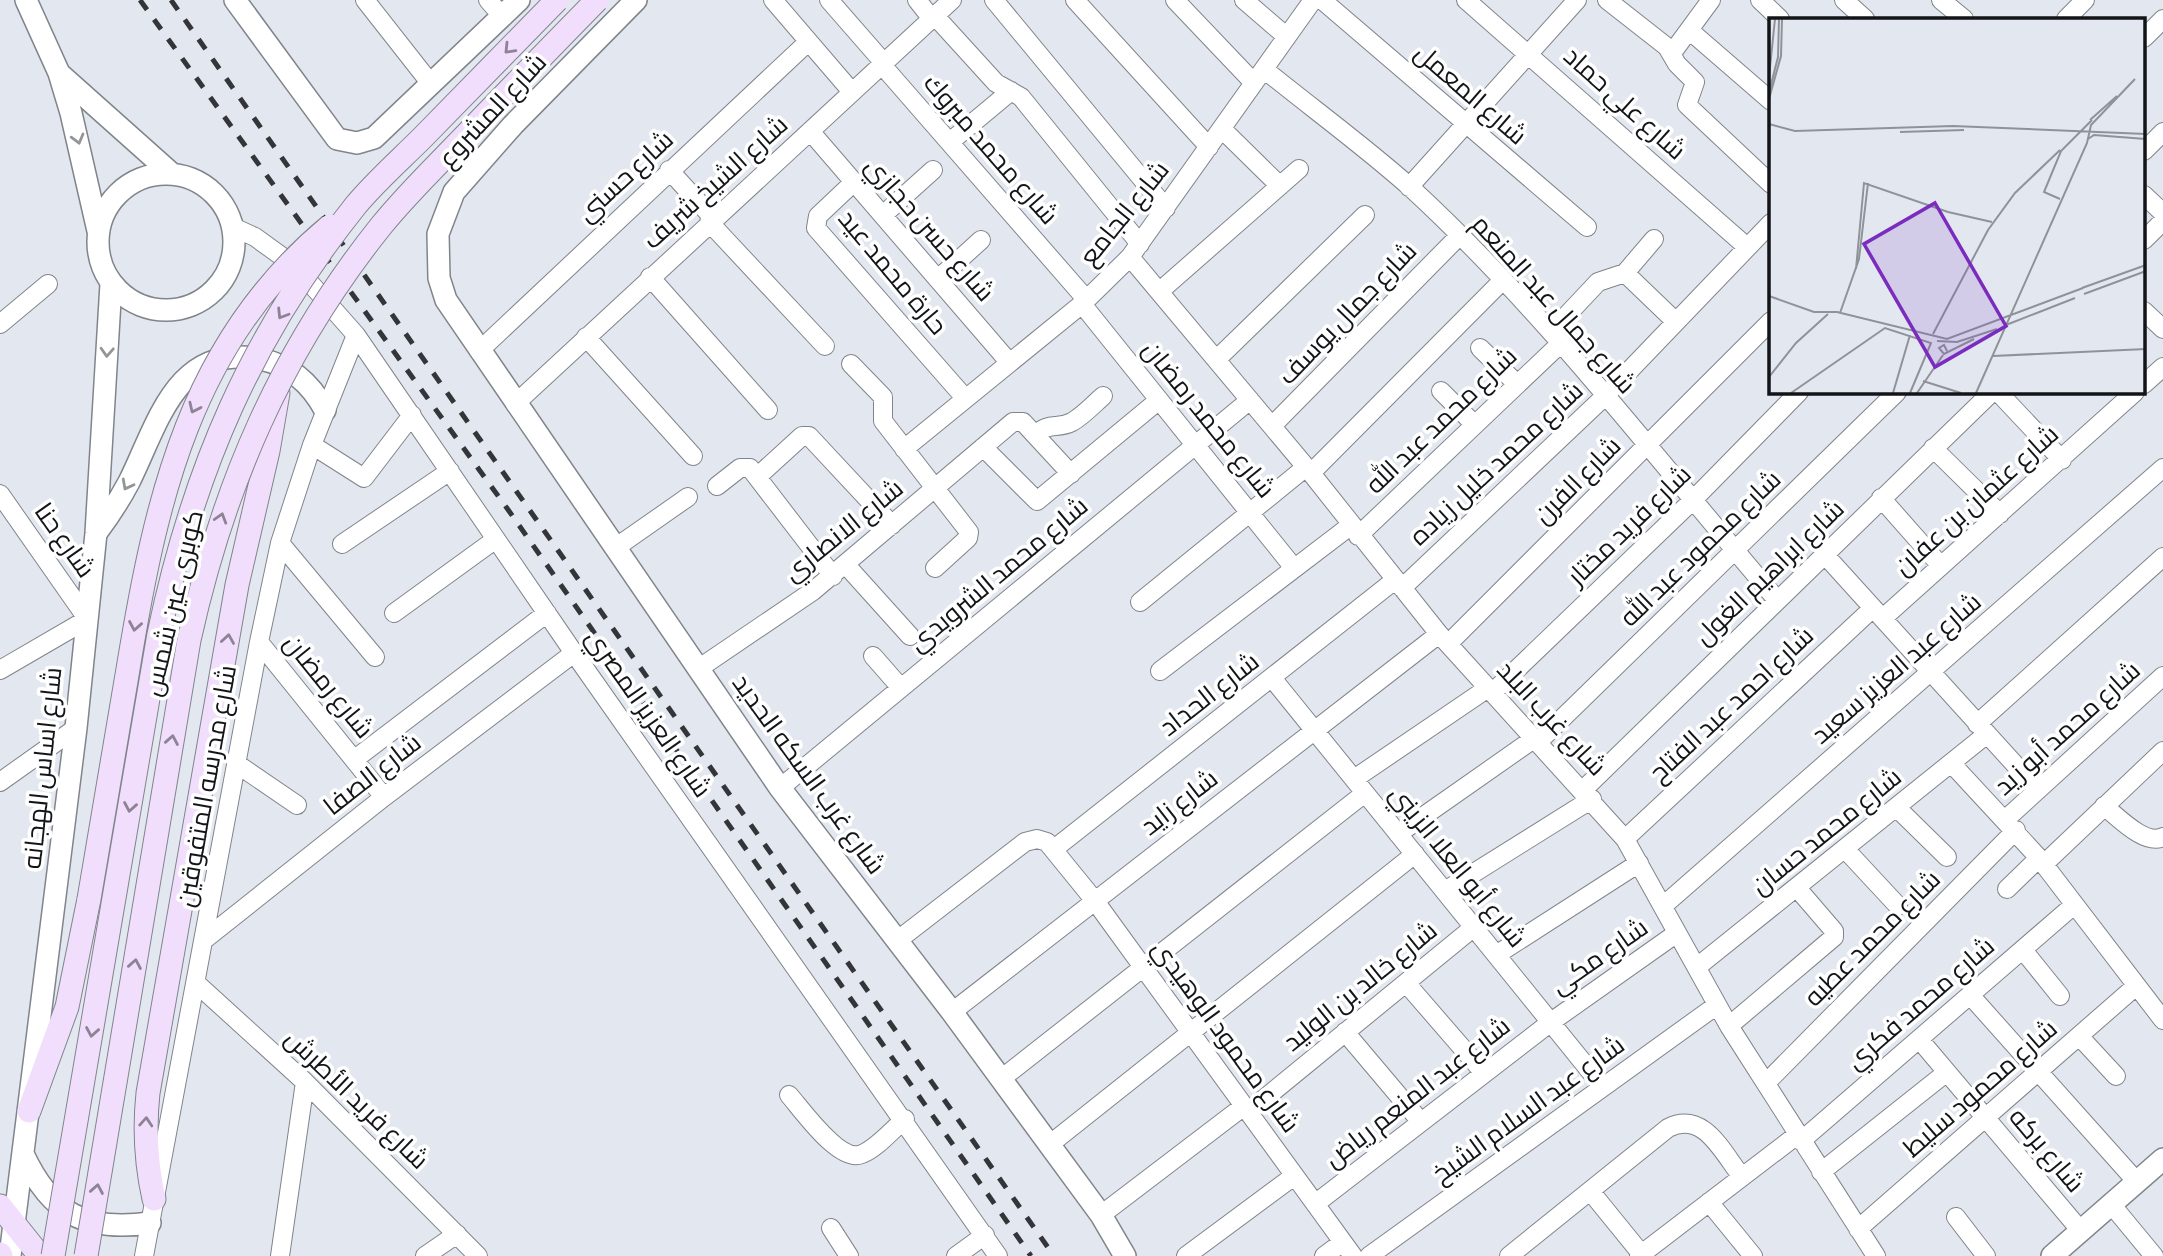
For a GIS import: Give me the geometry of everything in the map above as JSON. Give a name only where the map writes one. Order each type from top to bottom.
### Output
[{"type":"main road","name":"كوبرى عين شمس","points":[[53,1256],[159,634],[181,541],[220,428],[251,364],[300,285],[357,204],[556,0]]},
{"type":"main road","name":"كوبرى عين شمس","points":[[86,1256],[189,640],[204,573],[224,506],[249,442],[280,379],[327,299],[382,225],[597,0]]},
{"type":"main road","points":[[29,1111],[67,1007],[89,900],[146,557],[165,484],[190,415],[223,349],[250,308],[281,270],[357,204]]},
{"type":"main road","points":[[154,1199],[146,1164],[148,1093],[237,585],[268,452],[280,379]]},
{"type":"main road","points":[[0,1206],[40,1256]]},
{"type":"street","points":[[26,0],[59,74],[82,153],[98,235],[100,260],[111,284],[121,294],[146,308],[174,310],[195,304],[213,292],[229,269],[234,248],[233,227],[221,201],[211,191],[186,177],[172,174],[142,178],[117,195],[102,220],[98,235]]},
{"type":"street","points":[[235,0],[337,139],[356,143],[374,138],[431,84],[495,8],[519,0]]},
{"type":"street","points":[[365,0],[431,84]]},
{"type":"street","name":"شارع المشروع","points":[[457,320],[446,300],[437,256],[438,234],[454,192],[513,125],[636,0]]},
{"type":"street","name":"شارع محمد مبروك","points":[[829,0],[1084,301]]},
{"type":"street","name":"شارع غرب البلد","points":[[916,0],[996,83],[1021,97],[1135,250],[1160,291],[1309,470],[1354,531],[1443,639],[1625,839],[1729,1026],[1876,1256]]},
{"type":"street","name":"شارع الشيخ شريف","points":[[515,404],[952,0]]},
{"type":"street","points":[[994,0],[1166,208]]},
{"type":"street","points":[[1075,0],[1209,146]]},
{"type":"street","name":"شارع جمال عبد المنعم","points":[[1175,0],[1260,77],[1409,187],[1503,280],[1556,337],[1777,600]]},
{"type":"street","points":[[1244,0],[1287,37]]},
{"type":"street","name":"شارع الجامع","points":[[904,449],[1084,301],[1135,250],[1313,0]]},
{"type":"street","name":"شارع المعمل","points":[[1322,0],[1587,227]]},
{"type":"street","name":"شارع علي حماد","points":[[1466,0],[1747,247]]},
{"type":"street","points":[[1409,187],[1577,0]]},
{"type":"street","points":[[1672,53],[1710,0]]},
{"type":"street","points":[[1760,0],[1779,18]]},
{"type":"street","points":[[1843,0],[1864,18]]},
{"type":"street","points":[[1610,1],[1672,53],[1676,64],[1693,79],[1695,86],[1687,105],[1769,182]]},
{"type":"street","points":[[1945,1],[1963,18]]},
{"type":"street","points":[[780,3],[808,41],[852,92]]},
{"type":"street","points":[[2146,36],[2163,19]]},
{"type":"street","points":[[1689,30],[1769,99]]},
{"type":"street","name":"شارع حسني","points":[[478,351],[808,41]]},
{"type":"street","points":[[59,74],[172,174]]},
{"type":"street","points":[[951,141],[1011,91]]},
{"type":"street","points":[[1222,129],[1280,187]]},
{"type":"street","name":"شارع حسن حجازي","points":[[810,131],[1009,362]]},
{"type":"street","points":[[2146,149],[2163,132]]},
{"type":"street","points":[[1160,291],[1299,169]]},
{"type":"street","points":[[669,170],[825,346]]},
{"type":"street","points":[[883,215],[933,170]]},
{"type":"street","name":"حارة محمد عيد","points":[[855,182],[818,216],[816,228],[965,398]]},
{"type":"street","points":[[2146,197],[2163,214]]},
{"type":"street","points":[[1217,359],[1365,215]]},
{"type":"street","points":[[2146,238],[2163,221]]},
{"type":"street","name":"شارع محمد خليل زياده","points":[[1398,584],[1604,397],[1769,225]]},
{"type":"street","name":"شارع العزيز المصري","points":[[233,227],[275,250],[295,265],[356,335],[574,653],[905,1119],[998,1256]]},
{"type":"street","name":"شارع جمال يوسف","points":[[1272,426],[1458,236]]},
{"type":"street","points":[[1654,239],[1625,272],[1675,321]]},
{"type":"street","points":[[938,279],[981,240]]},
{"type":"street","name":"شارع محمد عبد الله","points":[[1160,671],[1294,568],[1354,531],[1475,425],[1517,384],[1598,282],[1625,272]]},
{"type":"street","points":[[650,277],[768,410]]},
{"type":"street","points":[[1140,602],[1250,513],[1309,470],[1503,280]]},
{"type":"street","points":[[0,324],[48,284]]},
{"type":"street","name":"شارع اساس الهجانه","points":[[10,1256],[76,728],[96,533],[111,284]]},
{"type":"street","name":"شارع محمد رمضان","points":[[1084,301],[1159,400],[1294,568]]},
{"type":"street","points":[[2146,313],[2163,330]]},
{"type":"street","name":"شارع غرب السكه الحديد","points":[[457,320],[780,788],[952,1012],[1101,1215],[1125,1256]]},
{"type":"street","name":"شارع الفرن","points":[[1443,639],[1647,447],[1769,323]]},
{"type":"street","name":"شارع مدرسه المتفوقين","points":[[144,1256],[280,543],[312,444],[356,335]]},
{"type":"street","points":[[586,337],[693,456]]},
{"type":"street","points":[[1480,348],[1517,384]]},
{"type":"street","points":[[96,533],[129,482],[165,402],[173,390],[196,370],[224,359],[268,360],[297,375],[309,386],[325,410]]},
{"type":"street","points":[[851,365],[883,397],[883,421],[933,489],[969,532],[968,538],[934,568]]},
{"type":"street","points":[[2146,382],[2163,367]]},
{"type":"street","points":[[1441,391],[1475,425]]},
{"type":"street","name":"شارع فريد مختار","points":[[1001,1079],[1143,967],[1360,786],[1490,690],[1692,501],[1797,394]]},
{"type":"street","name":"شارع محمود عبد الله","points":[[1398,834],[1537,740],[1896,394]]},
{"type":"street","name":"شارع ابراهيم الغول","points":[[1587,795],[1777,600],[1990,394]]},
{"type":"street","points":[[2000,394],[2062,460]]},
{"type":"street","name":"شارع عثمان بن عفان","points":[[1878,613],[1941,566],[2062,460],[2127,395]]},
{"type":"street","points":[[1071,474],[1035,435],[1049,424],[1065,425],[1075,421],[1103,396]]},
{"type":"street","points":[[983,447],[1034,500],[1040,500],[1159,400]]},
{"type":"street","name":"شارع محمد الشرويدي","points":[[780,788],[1250,400]]},
{"type":"street","points":[[312,444],[364,478],[412,415]]},
{"type":"street","name":"شارع الانصاري","points":[[698,669],[839,570],[1013,422],[1023,422],[1035,435]]},
{"type":"street","points":[[757,477],[802,436],[809,436],[892,526]]},
{"type":"street","points":[[1933,448],[2000,514]]},
{"type":"street","points":[[717,486],[743,466],[750,468],[839,570],[910,636]]},
{"type":"street","name":"شارع عبد العزيز سعيد","points":[[1663,906],[2163,468]]},
{"type":"street","points":[[342,544],[450,471]]},
{"type":"street","name":"شارع حنا","points":[[0,494],[86,619]]},
{"type":"street","points":[[615,548],[688,497]]},
{"type":"street","points":[[1881,498],[1941,566]]},
{"type":"street","points":[[394,613],[496,539]]},
{"type":"street","points":[[280,543],[375,657]]},
{"type":"street","points":[[1825,555],[2038,790]]},
{"type":"street","name":"شارع محمد حسان","points":[[1697,967],[1951,763],[1982,729],[2163,557]]},
{"type":"street","name":"شارع الحداد","points":[[1054,849],[1272,678],[1398,584]]},
{"type":"street","points":[[355,759],[547,613]]},
{"type":"street","name":"شارع احمد عبد الفتاح","points":[[1625,839],[1878,613]]},
{"type":"street","points":[[0,670],[86,619]]},
{"type":"street","name":"شارع زايد","points":[[952,1012],[1315,730],[1443,639]]},
{"type":"street","name":"شارع رمضان","points":[[259,642],[384,797]]},
{"type":"street","name":"شارع الصفا","points":[[204,940],[384,797],[574,653]]},
{"type":"street","points":[[873,656],[901,688]]},
{"type":"street","name":"شارع محمد أبو زيد","points":[[2011,825],[2038,790],[2163,676]]},
{"type":"street","name":"شارع أبو العلا الزيني","points":[[1272,678],[1603,1087]]},
{"type":"street","points":[[0,782],[76,728]]},
{"type":"street","points":[[2007,889],[2042,861],[2163,751]]},
{"type":"street","points":[[1951,763],[2042,861],[2163,1020]]},
{"type":"street","points":[[237,764],[297,804]]},
{"type":"street","points":[[1445,891],[1587,795]]},
{"type":"street","points":[[2104,806],[2144,836],[2158,840],[2163,837]]},
{"type":"street","points":[[1896,808],[1947,857]]},
{"type":"street","name":"شارع محمد عطيه","points":[[1766,1083],[2011,825]]},
{"type":"street","points":[[898,940],[1025,842],[1037,839],[1047,842],[1054,849]]},
{"type":"street","name":"شارع محمود الوهيدي","points":[[1054,849],[1095,901],[1348,1249]]},
{"type":"street","points":[[1845,849],[1898,906]]},
{"type":"street","points":[[1049,1144],[1415,854]]},
{"type":"street","points":[[1496,954],[1639,863]]},
{"type":"street","points":[[1729,1026],[1834,937],[1834,931],[1797,888]]},
{"type":"street","name":"شارع محمد فكري","points":[[1641,1255],[1742,1177],[1799,1138],[2074,905]]},
{"type":"street","name":"شارع خالد بن الوليد","points":[[1101,1215],[1246,1109],[1474,927]]},
{"type":"street","name":"شارع مكي","points":[[1551,1022],[1677,933]]},
{"type":"street","points":[[2023,950],[2060,996]]},
{"type":"street","name":"شارع فريد الأطرش","points":[[196,983],[305,1082],[478,1256]]},
{"type":"street","points":[[1406,983],[1484,1073]]},
{"type":"street","name":"شارع محمود سليط","points":[[1858,1229],[2136,986]]},
{"type":"street","points":[[1970,995],[2137,1182]]},
{"type":"street","name":"شارع عبد السلام الشيخ","points":[[1369,1256],[1717,1005]]},
{"type":"street","name":"شارع عبد المنعم رياض","points":[[1315,1204],[1551,1022]]},
{"type":"street","points":[[1345,1032],[1421,1122]]},
{"type":"street","points":[[2079,1036],[2116,1076]]},
{"type":"street","name":"شارع بركه","points":[[1919,1039],[2081,1231]]},
{"type":"street","points":[[1821,1172],[1947,1072]]},
{"type":"street","points":[[280,1256],[305,1082]]},
{"type":"street","points":[[789,1095],[836,1147],[853,1156],[863,1154],[905,1119]]},
{"type":"street","points":[[1510,1256],[1668,1128],[1679,1122],[1691,1121],[1705,1129],[1742,1177]]},
{"type":"street","points":[[23,1154],[37,1183],[58,1206],[86,1222],[118,1227],[150,1223]]},
{"type":"street","points":[[2052,1256],[2163,1159]]},
{"type":"street","points":[[1186,1256],[1294,1175]]},
{"type":"street","points":[[1591,1192],[1641,1255]]},
{"type":"street","points":[[1709,1202],[1753,1256]]},
{"type":"street","points":[[2111,1204],[2154,1256]]},
{"type":"street","points":[[1956,1217],[1986,1256]]},
{"type":"street","points":[[831,1228],[840,1252]]},
{"type":"street","points":[[425,1256],[457,1234]]},
{"type":"street","points":[[956,1256],[985,1235]]},
{"type":"street","points":[[1324,1256],[1348,1249]]},
{"type":"railway","points":[[140,0],[509,511],[1031,1256]]},
{"type":"railway","points":[[171,0],[1054,1256]]}]
